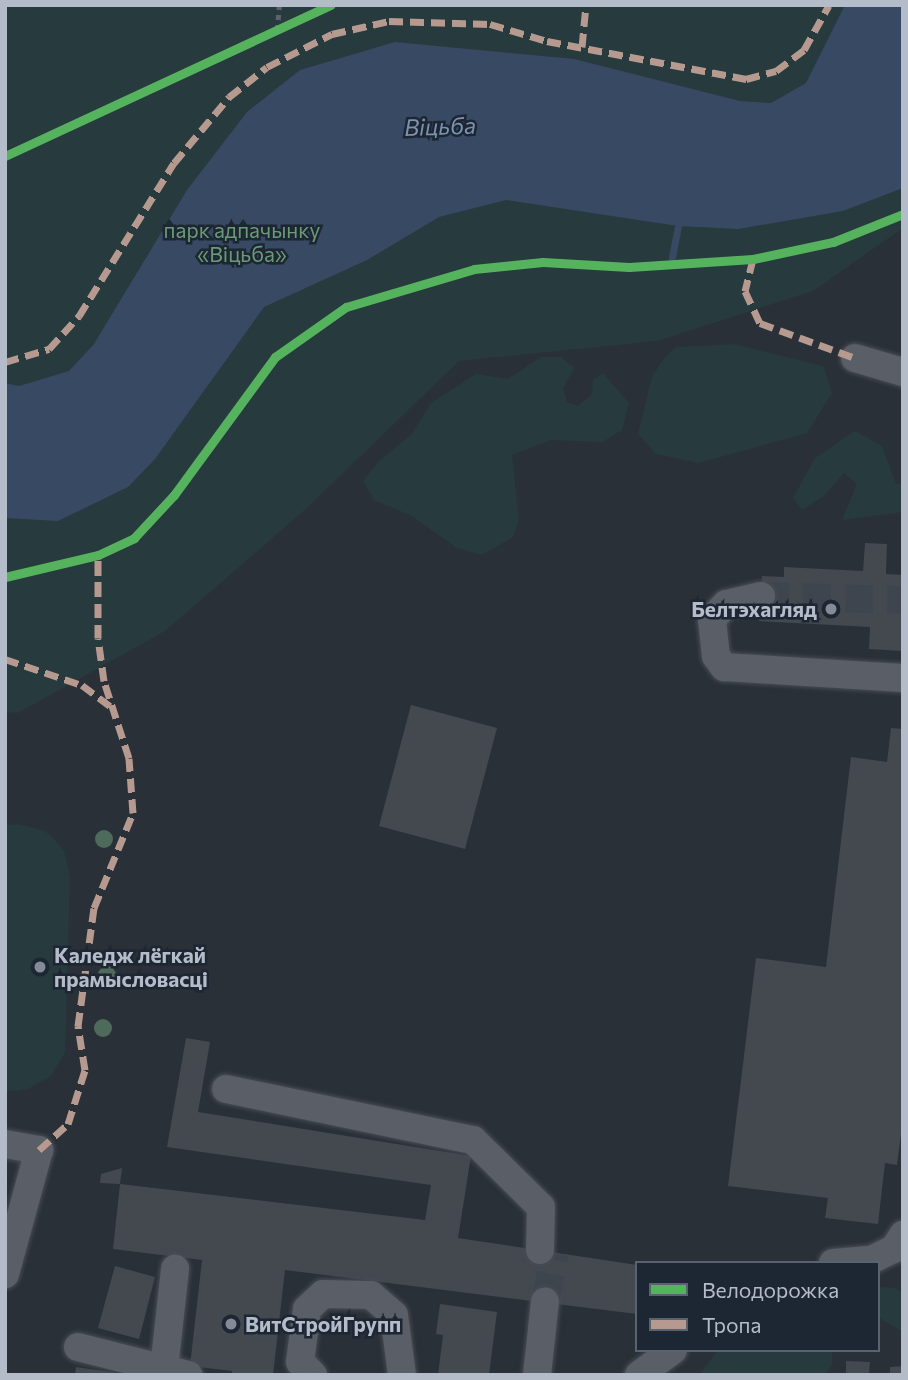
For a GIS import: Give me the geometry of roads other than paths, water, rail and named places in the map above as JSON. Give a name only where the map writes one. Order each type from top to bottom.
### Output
[{"type":"street","points":[[855,358],[903,372]]},
{"type":"street","points":[[761,596],[726,604],[712,620],[716,656],[724,667],[903,678]]},
{"type":"street","points":[[226,1089],[474,1140],[541,1207],[540,1250]]},
{"type":"street","points":[[5,1144],[38,1150],[5,1274]]},
{"type":"street","points":[[858,1261],[871,1260],[894,1249],[903,1235]]},
{"type":"street","points":[[78,1347],[176,1372],[174,1269]]},
{"type":"street","points":[[313,1375],[300,1362],[307,1309],[323,1294],[371,1295],[394,1315],[402,1375]]},
{"type":"street","points":[[538,1365],[540,1300]]},
{"type":"street","points":[[639,1375],[670,1352]]},
{"type":"water","name":"Віцьба","points":[[845,5],[903,5],[903,188],[843,211],[738,229],[678,226],[506,200],[439,217],[367,260],[264,307],[155,459],[128,487],[58,521],[5,518],[5,383],[19,386],[69,371],[94,344],[187,190],[247,112],[300,70],[395,42],[574,59],[740,101],[771,103],[806,83]]},
{"type":"waterway","points":[[672,257],[678,226]]},
{"type":"tunnel","points":[[761,596],[903,600]]},
{"type":"tunnel","points":[[545,1301],[555,1253]]},
{"type":"place","name":"Белтэхагляд","points":[[831,609]]},
{"type":"place","name":"Каледж лёгкай прамысловасці","points":[[40,967]]},
{"type":"place","name":"ВитСтройГрупп","points":[[231,1324]]},
{"type":"park label","name":"парк адпачынку «Віцьба»","points":[[242,242]]}]
